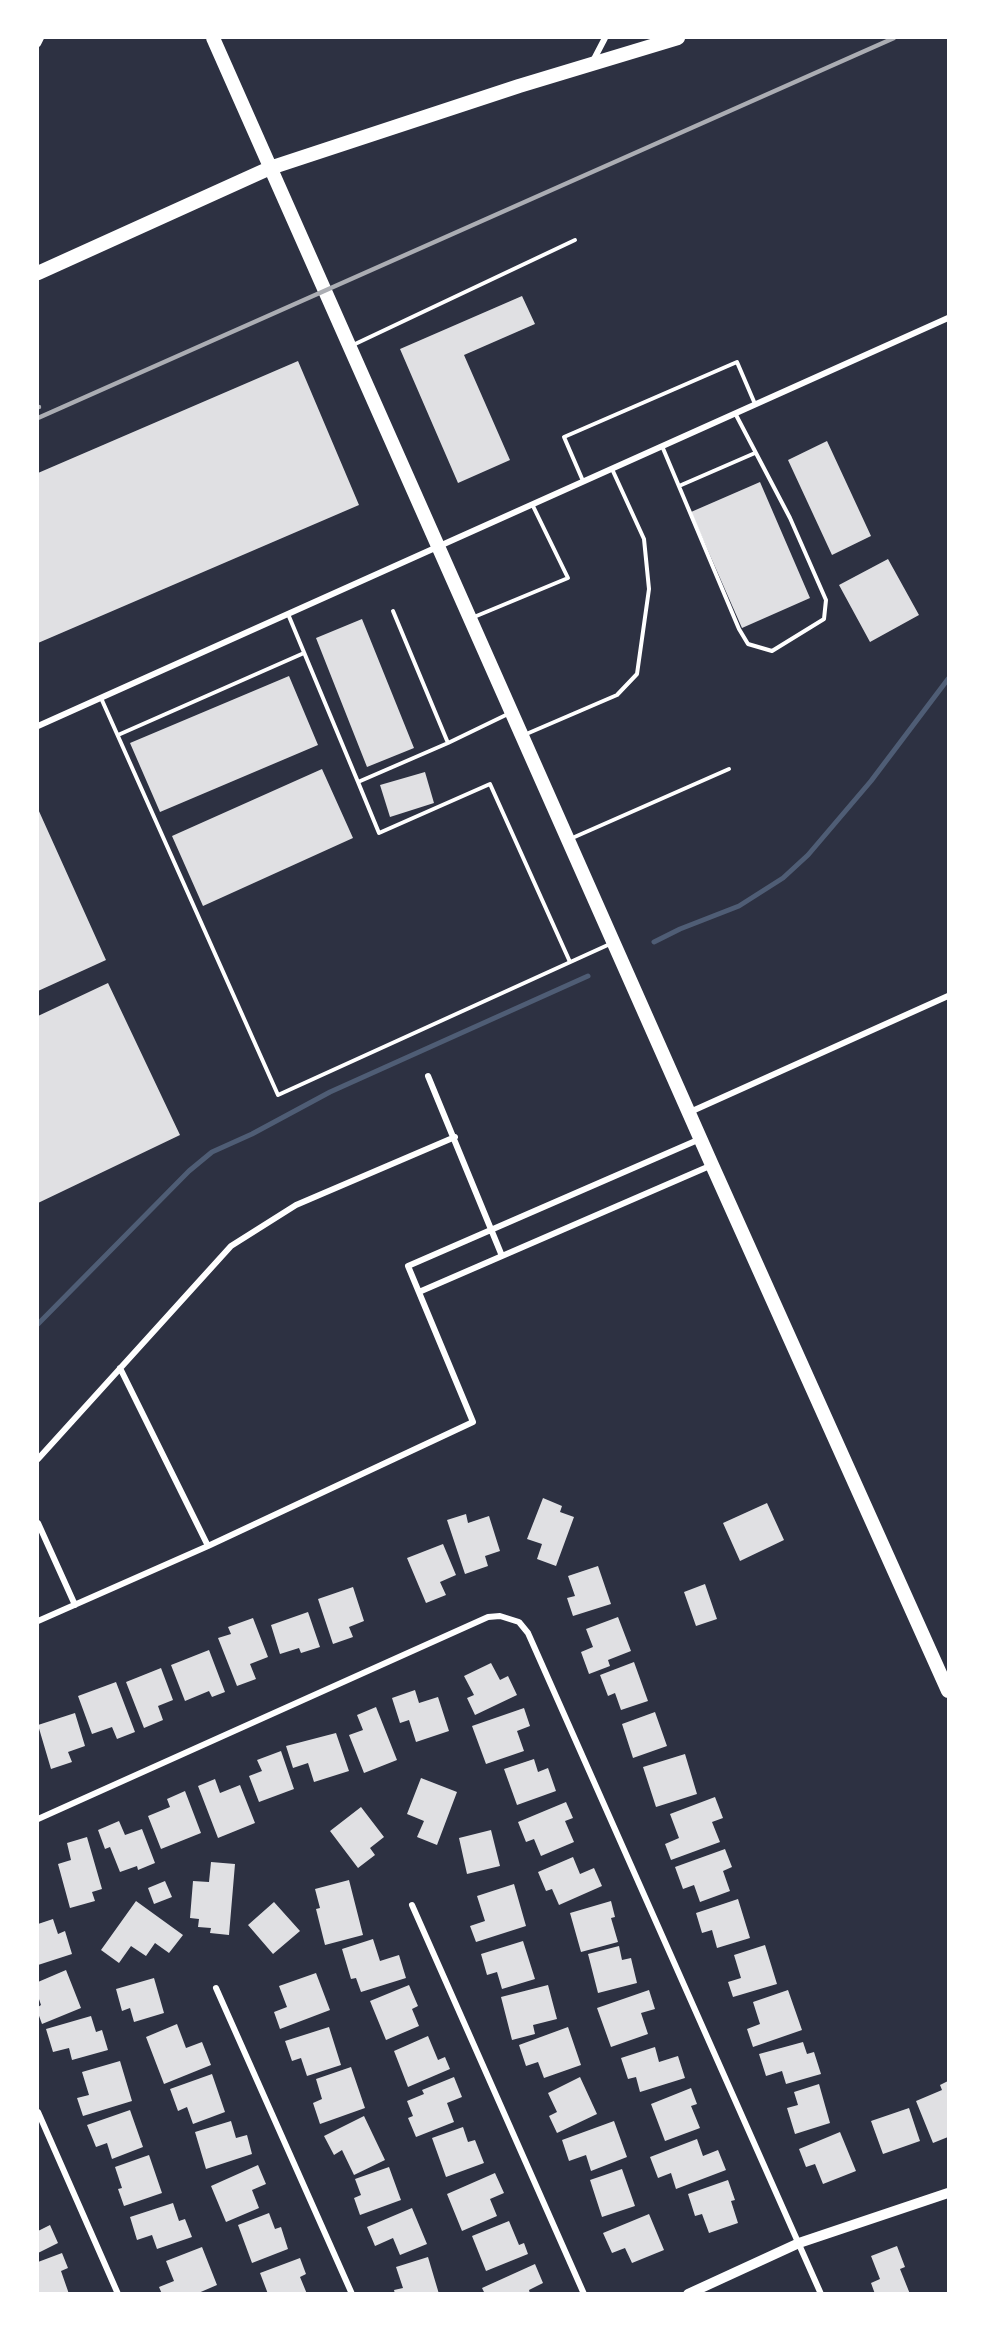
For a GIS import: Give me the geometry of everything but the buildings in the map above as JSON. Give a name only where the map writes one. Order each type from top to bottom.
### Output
[{"type":"main road","points":[[213,38],[948,1692]]},
{"type":"main road","points":[[38,273],[270,168],[655,41],[678,38]]},
{"type":"street","points":[[38,44],[41,38]]},
{"type":"street","points":[[592,63],[605,38]]},
{"type":"street","points":[[38,726],[948,318]]},
{"type":"street","points":[[690,1112],[948,996]]},
{"type":"street","points":[[428,1076],[502,1256]]},
{"type":"street","points":[[38,1459],[231,1246],[296,1204],[454,1137]]},
{"type":"street","points":[[38,1621],[208,1546],[472,1422],[408,1266],[701,1139]]},
{"type":"street","points":[[419,1292],[712,1164]]},
{"type":"street","points":[[120,1368],[208,1546]]},
{"type":"street","points":[[38,1523],[75,1605]]},
{"type":"street","points":[[38,1819],[488,1617],[510,1618],[519,1622],[528,1633],[821,2294]]},
{"type":"street","points":[[412,1905],[584,2294]]},
{"type":"street","points":[[216,1988],[352,2294]]},
{"type":"street","points":[[38,2112],[118,2294]]},
{"type":"street","points":[[688,2294],[799,2243],[948,2193]]},
{"type":"lane","points":[[349,346],[575,240]]},
{"type":"lane","points":[[583,480],[564,436],[736,362],[755,404]]},
{"type":"lane","points":[[662,446],[739,629],[748,644],[772,651],[824,620],[826,600],[790,518],[735,413]]},
{"type":"lane","points":[[679,486],[755,453]]},
{"type":"lane","points":[[523,736],[617,695],[637,674],[650,589],[644,539],[612,468]]},
{"type":"lane","points":[[471,619],[568,578],[532,504]]},
{"type":"lane","points":[[393,611],[448,743]]},
{"type":"lane","points":[[287,613],[379,833],[490,784],[570,962]]},
{"type":"lane","points":[[118,735],[304,654]]},
{"type":"lane","points":[[101,697],[278,1095],[615,942]]},
{"type":"lane","points":[[358,782],[512,712]]},
{"type":"lane","points":[[569,839],[729,769]]},
{"type":"waterway","points":[[654,942],[680,929],[739,906],[783,878],[808,855],[871,781],[948,679]]},
{"type":"waterway","points":[[38,1324],[189,1171],[212,1152],[252,1134],[330,1092],[588,976]]},
{"type":"railway","points":[[38,418],[894,38]]}]
